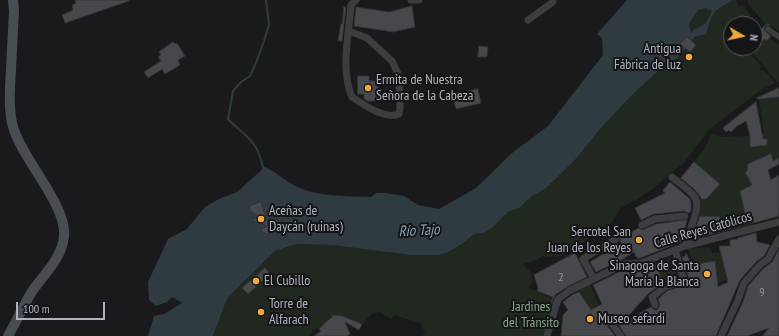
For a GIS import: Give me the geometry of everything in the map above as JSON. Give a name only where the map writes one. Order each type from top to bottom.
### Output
[{"type":"main road","points":[[8,336],[31,293],[61,251],[64,236],[64,227],[59,209],[19,141],[12,122],[9,99],[14,11],[13,0]]},
{"type":"street","points":[[411,0],[419,0]]},
{"type":"street","points":[[528,20],[553,2],[553,0]]},
{"type":"street","points":[[349,31],[367,38],[392,61],[399,76],[399,114],[381,113],[369,108],[352,97],[347,67],[346,46],[353,2]]},
{"type":"street","points":[[768,29],[779,37]]},
{"type":"street","points":[[672,177],[694,196],[697,205],[686,240],[686,246]]},
{"type":"street","points":[[642,225],[655,219],[685,216]]},
{"type":"street","name":"Calle Reyes Católicos","points":[[547,336],[558,299],[569,291],[624,264],[641,263],[686,246],[779,222]]},
{"type":"street","points":[[592,280],[583,259],[616,239]]},
{"type":"street","points":[[721,336],[739,302],[744,283],[760,265],[768,259],[779,239]]},
{"type":"street","points":[[656,305],[652,297],[665,287],[684,280],[675,250]]},
{"type":"street","points":[[612,324],[620,336]]},
{"type":"green space","name":"Jardines del Tránsito","points":[[733,0],[736,0],[739,6],[744,6],[751,16],[723,16],[723,56],[752,56],[761,66],[760,70],[764,70],[775,83],[761,90],[709,130],[682,165],[638,199],[621,208],[610,224],[564,255],[556,257],[554,255],[549,257],[542,256],[537,260],[523,264],[532,274],[533,281],[529,288],[555,300],[545,336],[423,336],[425,332],[420,323],[394,315],[392,319],[380,312],[373,313],[362,324],[343,316],[334,316],[319,329],[316,328],[308,336],[213,336],[229,295],[275,251],[296,244],[332,245],[411,255],[439,255],[462,244],[474,234],[483,233],[492,228],[508,212],[519,208],[532,196],[545,189],[575,160],[600,129],[632,95],[668,62],[674,62],[691,41],[707,28],[712,14],[716,9]]},
{"type":"green space","points":[[748,0],[779,0],[779,31],[766,25],[763,21],[763,16],[759,16],[748,3]]},
{"type":"green space","points":[[706,8],[712,11],[706,23],[694,29],[691,34],[689,24],[698,10]]},
{"type":"green space","points":[[770,38],[779,45],[779,82],[777,82],[755,56],[763,56],[763,39],[768,40]]},
{"type":"green space","points":[[775,96],[779,98],[779,158],[745,171],[752,185],[740,191],[746,218],[751,216],[754,226],[719,236],[720,217],[699,216],[700,198],[706,199],[720,184],[694,162],[705,148],[711,134],[715,134],[720,137],[751,137],[764,133],[759,100],[756,98],[774,98]]},
{"type":"green space","points":[[709,247],[709,249],[711,248],[712,253],[720,252],[728,280],[717,283],[715,261],[694,265],[688,249]]},
{"type":"green space","points":[[675,257],[680,279],[664,286],[656,266],[661,264],[660,262]]},
{"type":"green space","points":[[590,285],[599,305],[591,310],[578,291]]},
{"type":"water","name":"Río Tajo","points":[[627,0],[733,0],[716,11],[712,17],[706,34],[695,37],[674,62],[668,62],[632,95],[600,129],[575,160],[545,189],[532,196],[519,208],[508,212],[492,228],[483,233],[474,234],[462,244],[439,255],[411,255],[332,245],[296,244],[275,251],[229,296],[213,336],[148,336],[154,316],[164,314],[182,303],[172,297],[167,302],[156,306],[149,300],[148,282],[168,239],[187,229],[205,207],[219,199],[237,192],[265,167],[295,186],[308,191],[335,196],[371,197],[376,193],[385,193],[404,196],[418,205],[439,209],[476,188],[512,153],[548,126],[603,55],[602,38],[597,34]],"holes":[[[706,8],[712,11],[706,23],[701,27],[694,29],[691,33],[689,24],[698,10]]]},
{"type":"building","points":[[75,0],[129,1],[65,23],[62,15],[73,10],[72,5],[76,3]]},
{"type":"building","points":[[412,6],[415,27],[393,32],[354,26],[356,7],[389,12]]},
{"type":"building","points":[[344,7],[346,7],[342,41],[338,41],[342,24]]},
{"type":"building","points":[[768,24],[770,25],[765,26],[764,30],[771,36],[768,40],[763,39],[764,26]]},
{"type":"building","points":[[687,37],[696,45],[690,52],[680,44]]},
{"type":"building","points":[[173,42],[175,44],[177,43],[185,56],[178,60],[180,65],[165,74],[162,69],[148,78],[144,72],[161,61],[158,57],[161,55],[159,52]]},
{"type":"building","points":[[479,46],[488,47],[487,57],[478,57]]},
{"type":"building","name":"Ermita de Nuestra Señora de la Cabeza","points":[[358,76],[369,76],[369,81],[378,81],[378,101],[368,101],[364,99],[364,94],[358,94]]},
{"type":"building","points":[[779,88],[779,97],[757,98]]},
{"type":"building","points":[[478,89],[481,103],[456,109],[452,95]]},
{"type":"building","points":[[756,102],[763,139],[767,139],[767,145],[750,147],[750,135],[746,121],[737,126],[731,132],[729,130],[726,132],[723,128]]},
{"type":"building","points":[[771,154],[773,161],[779,158],[779,164],[768,170],[771,180],[779,175],[779,216],[753,223],[751,216],[746,218],[740,191],[752,185],[745,172],[747,171],[748,164]]},
{"type":"building","points":[[694,162],[720,184],[706,199],[702,199],[695,190],[681,178]]},
{"type":"building","points":[[670,182],[690,199],[691,211],[689,213],[684,211],[654,214],[641,220],[635,208],[665,193],[663,191]]},
{"type":"building","points":[[261,202],[269,228],[271,228],[271,232],[267,234],[260,230],[267,226],[253,221],[258,216],[249,210],[250,206]]},
{"type":"building","points":[[700,216],[720,217],[719,232],[692,239]]},
{"type":"building","points":[[687,220],[681,242],[640,258],[637,258],[634,252],[596,272],[590,262],[621,243],[621,237],[639,228],[642,230],[656,224]]},
{"type":"building","points":[[756,233],[757,242],[770,245],[764,256],[756,262],[740,280],[716,336],[626,336],[616,321],[612,319],[609,320],[607,325],[615,336],[561,336],[563,315],[568,310],[563,302],[572,295],[579,292],[591,310],[602,304],[593,285],[625,269],[635,268],[636,270],[656,264],[663,283],[649,293],[621,324],[651,307],[654,310],[657,310],[660,305],[658,299],[667,291],[688,284],[689,279],[682,257],[685,256],[686,253],[692,265],[715,261],[718,287],[728,282],[719,246],[730,246],[730,240]]},
{"type":"building","points":[[779,249],[779,336],[762,336],[769,328],[747,336],[727,336],[743,302],[748,286],[763,269],[772,262]]},
{"type":"building","points":[[575,253],[587,277],[555,295],[550,306],[553,297],[537,291],[538,288],[534,275]]},
{"type":"building","name":"El Cubillo","points":[[265,268],[270,274],[248,294],[242,288]]},
{"type":"building","points":[[331,315],[342,316],[362,324],[359,330],[345,322],[350,334],[347,336],[314,336],[321,331],[319,329],[333,316]]},
{"type":"waterway","points":[[264,170],[255,146],[228,119],[233,91],[241,82],[250,76],[264,41],[269,25],[266,0]]},
{"type":"place","name":"Antigua Fábrica de luz","points":[[689,57]]},
{"type":"place","name":"Ermita de Nuestra Señora de la Cabeza","points":[[368,88]]},
{"type":"place","name":"Aceñas de Daycán (ruinas)","points":[[261,219]]},
{"type":"place","name":"Sercotel San Juan de los Reyes","points":[[639,240]]},
{"type":"place","name":"Sinagoga de Santa María la Blanca","points":[[707,274]]},
{"type":"place","name":"El Cubillo","points":[[256,281]]},
{"type":"place","name":"Torre de Alfarach","points":[[261,312]]},
{"type":"place","name":"Museo sefardi","points":[[590,319]]}]
